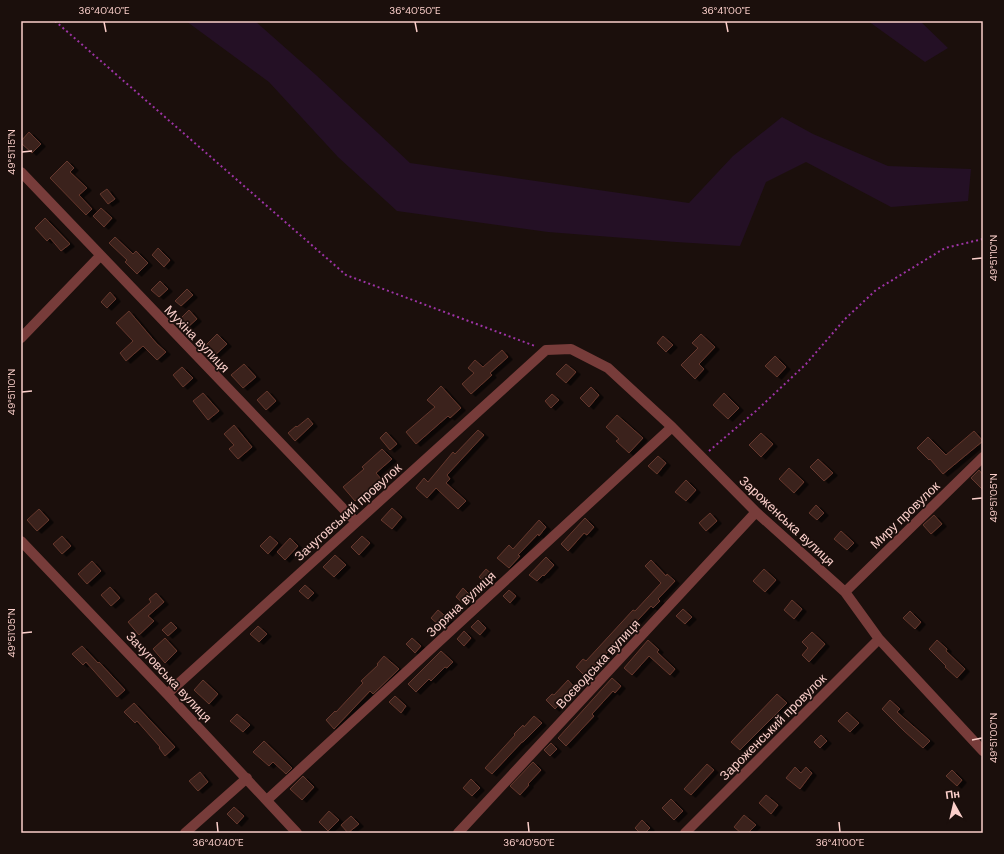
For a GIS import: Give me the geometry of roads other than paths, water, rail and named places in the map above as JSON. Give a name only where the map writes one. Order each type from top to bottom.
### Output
[{"type":"street","name":"Мухіна вулиця","points":[[21,172],[356,522]]},
{"type":"street","points":[[21,338],[100,256]]},
{"type":"street","name":"Зароженська вулиця","points":[[546,350],[571,349],[608,368],[672,427],[756,512],[845,592],[879,639],[983,751]]},
{"type":"street","name":"Зачуговський провулок","points":[[167,694],[546,350]]},
{"type":"street","name":"Зоряна вулиця","points":[[267,800],[672,427]]},
{"type":"street","name":"Миру провулок","points":[[845,592],[983,457]]},
{"type":"street","name":"Воєводська вулиця","points":[[458,833],[756,512]]},
{"type":"street","name":"Зачуговська вулиця","points":[[21,541],[297,833]]},
{"type":"street","name":"Зароженський провулок","points":[[685,833],[879,639]]},
{"type":"street","points":[[185,833],[246,778]]}]
